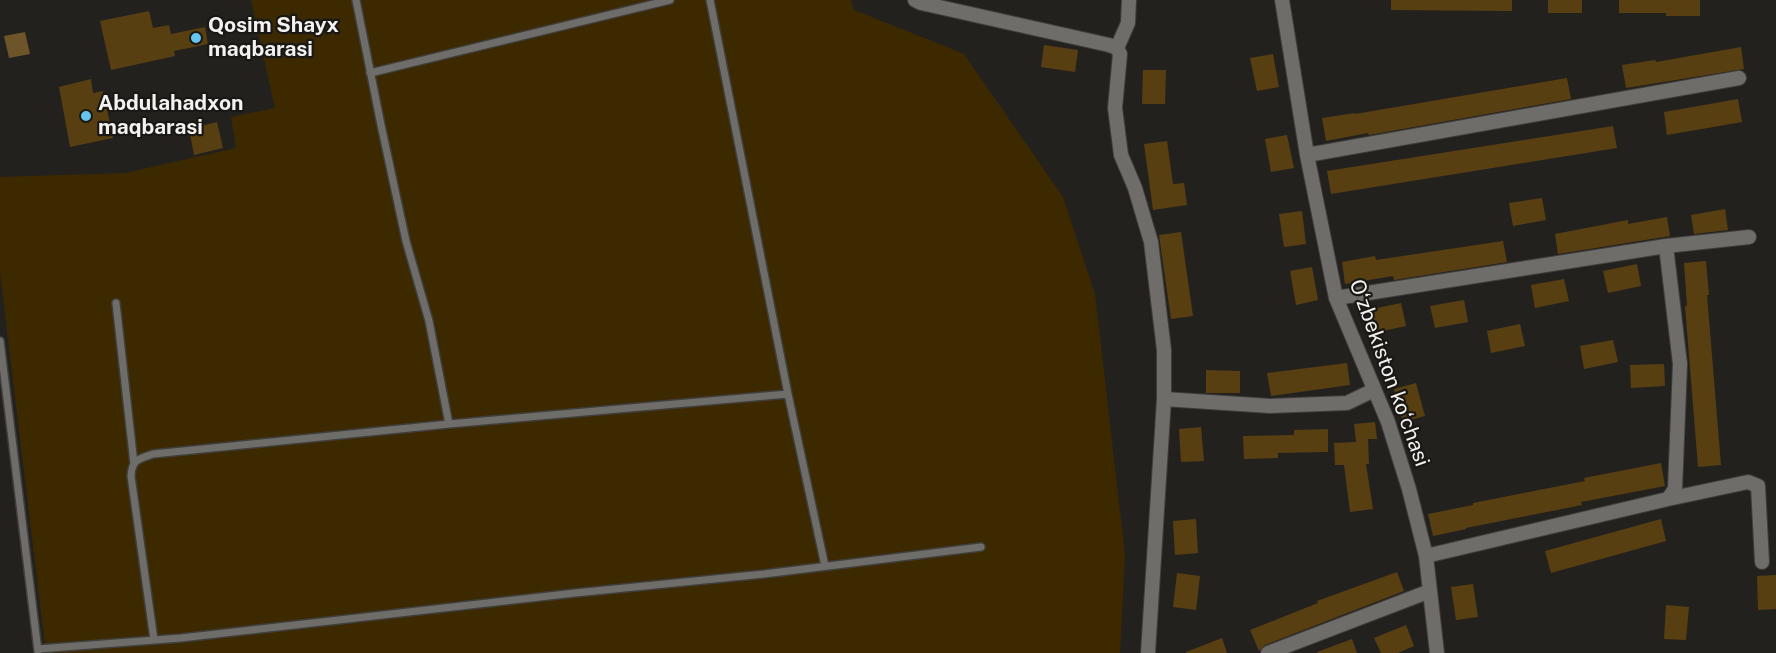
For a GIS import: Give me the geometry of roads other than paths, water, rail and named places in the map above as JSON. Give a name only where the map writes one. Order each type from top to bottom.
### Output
[{"type":"street","points":[[915,0],[1117,48]]},
{"type":"street","points":[[1117,48],[1128,23],[1128,0]]},
{"type":"street","name":"O‘zbekiston ko‘chasi","points":[[1282,0],[1308,156],[1336,298],[1388,422],[1409,489],[1426,556],[1437,653]]},
{"type":"street","points":[[1117,48],[1120,54],[1115,108],[1121,156],[1135,188],[1151,242],[1164,350],[1164,399],[1148,653]]},
{"type":"street","points":[[1308,156],[1739,78]]},
{"type":"street","points":[[1336,298],[1666,246],[1749,237]]},
{"type":"street","points":[[1666,246],[1680,364],[1675,489],[1668,499]]},
{"type":"street","points":[[1164,399],[1270,406],[1347,404],[1374,390]]},
{"type":"street","points":[[1426,556],[1748,482],[1758,486],[1762,562]]},
{"type":"street","points":[[1268,653],[1430,591]]},
{"type":"lane","points":[[356,0],[406,241],[429,321],[449,424]]},
{"type":"lane","points":[[370,73],[670,0]]},
{"type":"lane","points":[[710,0],[788,394],[825,566]]},
{"type":"lane","points":[[116,303],[134,464]]},
{"type":"lane","points":[[0,341],[38,651],[981,547]]},
{"type":"lane","points":[[154,640],[131,476],[132,466],[139,458],[153,454],[449,424],[788,394]]},
{"type":"place","name":"Qosim Shayx maqbarasi","points":[[196,38]]},
{"type":"place","name":"Abdulahadxon maqbarasi","points":[[86,116]]}]
